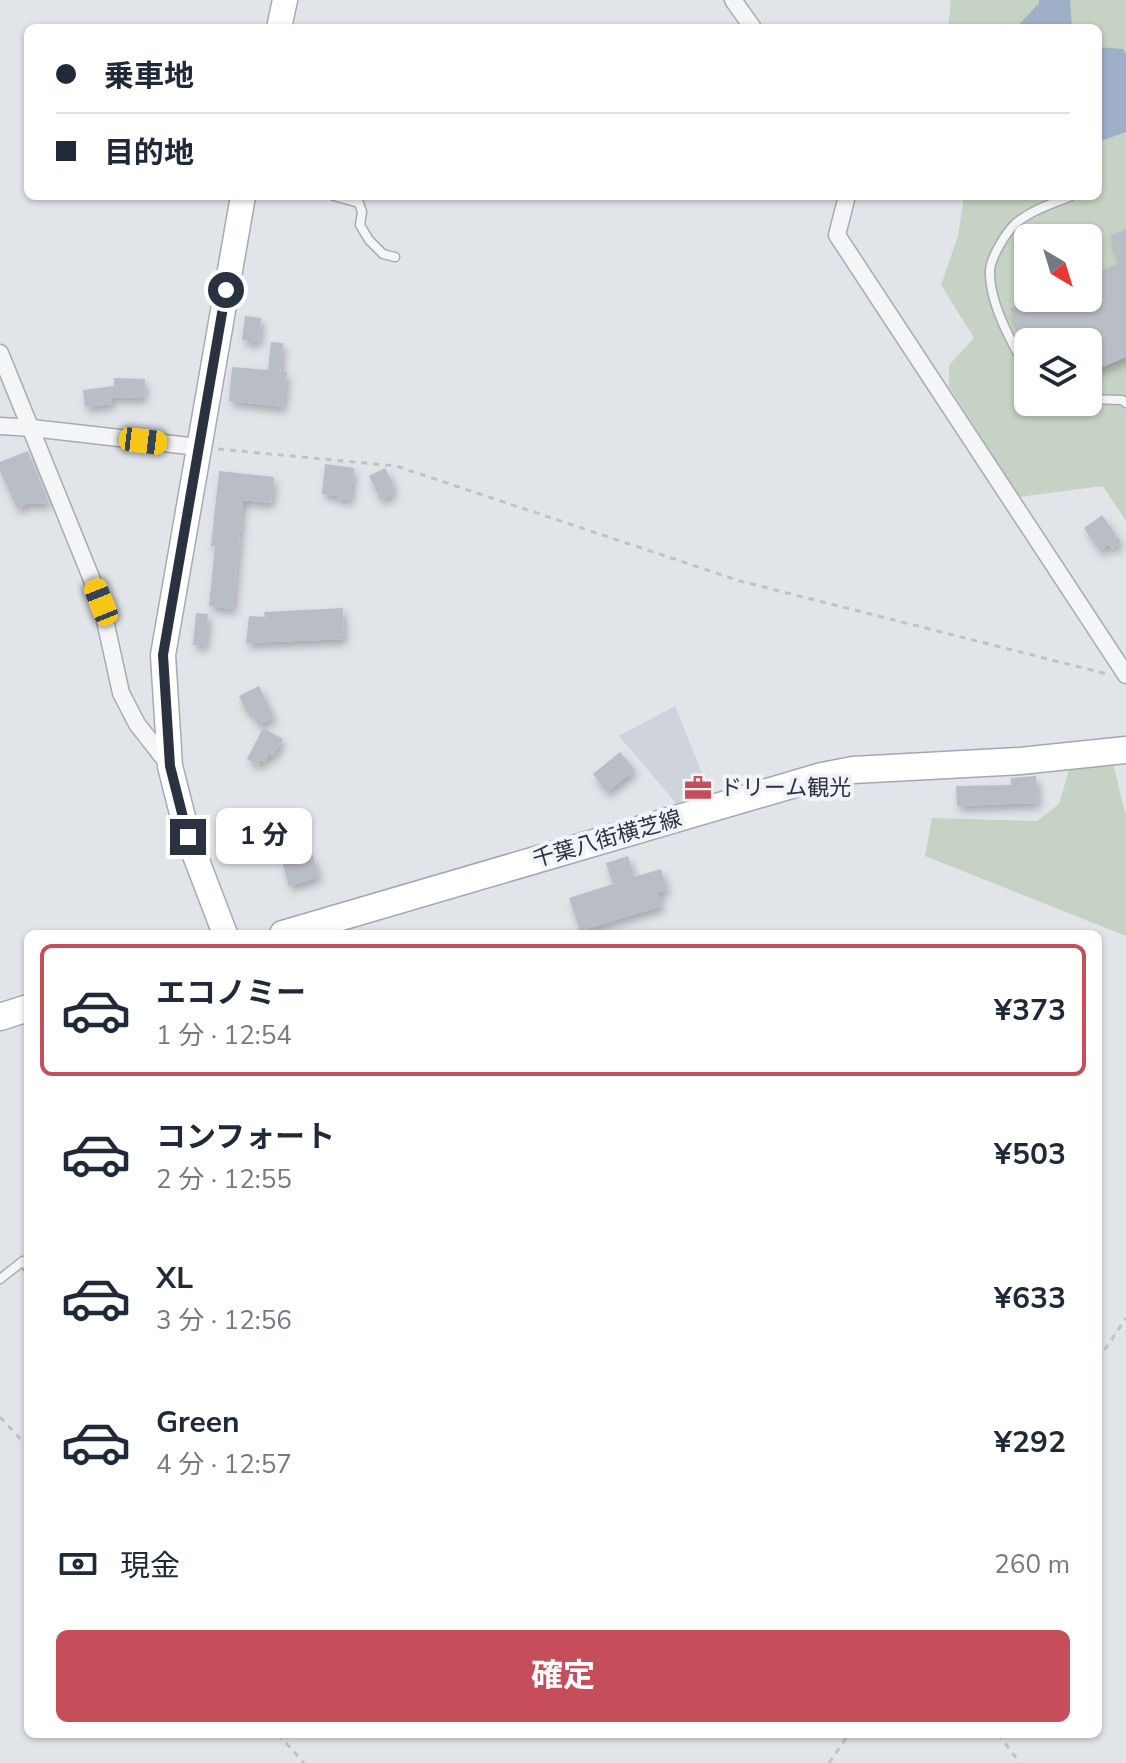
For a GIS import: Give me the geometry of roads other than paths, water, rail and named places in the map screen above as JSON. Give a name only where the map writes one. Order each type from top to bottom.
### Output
[{"type":"main road","name":"千葉八街横芝線","points":[[297,930],[822,776],[853,770],[1020,761],[1126,750]]},
{"type":"main road","points":[[0,1017],[24,1009]]},
{"type":"street","points":[[281,24],[285,0]]},
{"type":"street","points":[[733,0],[750,24]]},
{"type":"street","points":[[223,930],[188,837],[170,766],[163,655],[242,200]]},
{"type":"street","points":[[846,200],[837,235],[1118,675]]},
{"type":"street","points":[[0,353],[101,602],[121,693],[137,724],[170,766]]},
{"type":"street","points":[[0,426],[198,447]]},
{"type":"lane","points":[[348,200],[359,203],[362,212],[360,225],[369,240],[383,254],[395,257]]},
{"type":"lane","points":[[1014,345],[993,298],[989,270],[1001,242],[1015,224],[1061,200]]},
{"type":"lane","points":[[1102,399],[1126,403]]},
{"type":"lane","points":[[0,1279],[24,1262]]},
{"type":"water","points":[[1039,0],[1070,0],[1072,24],[1020,24]]},
{"type":"water","points":[[1102,47],[1123,49],[1126,54],[1126,132],[1102,141]]},
{"type":"place","name":"ドリーム観光","points":[[698,788]]}]
